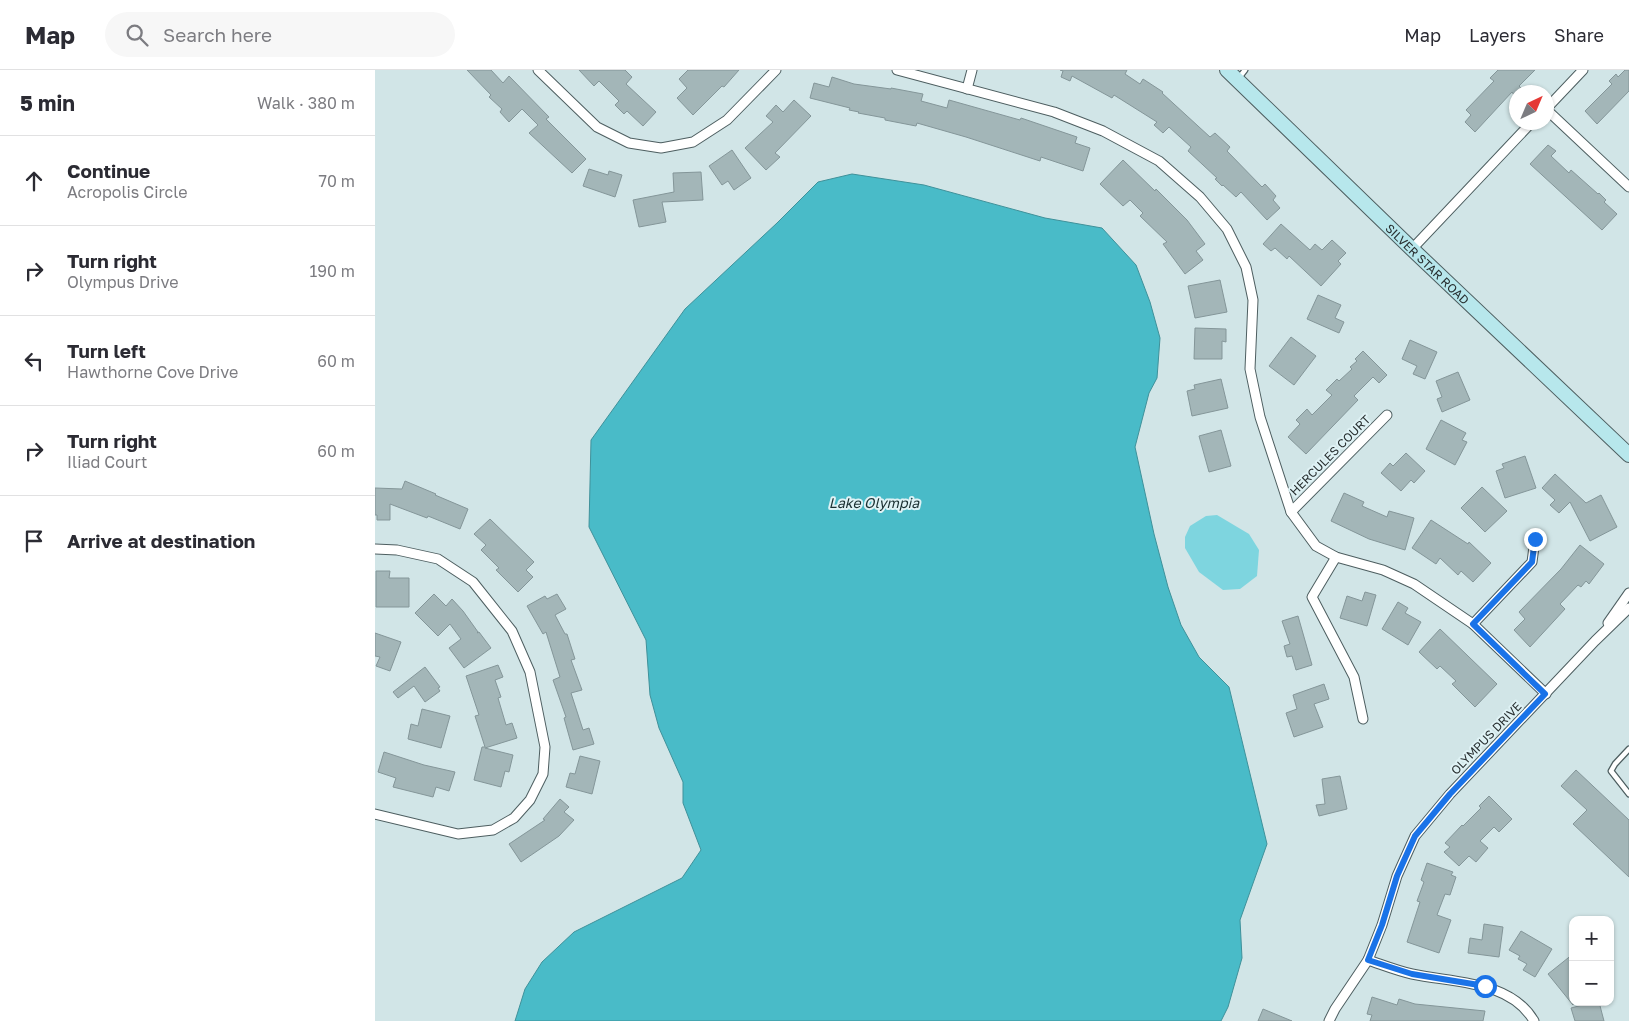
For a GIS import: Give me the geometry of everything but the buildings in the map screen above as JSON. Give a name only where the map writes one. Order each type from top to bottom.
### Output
[{"type":"main road","name":"SILVER STAR ROAD","points":[[1236,73],[1412,249],[1629,454]]},
{"type":"street","points":[[538,70],[597,127],[629,144],[661,148],[693,142],[727,120],[776,70]]},
{"type":"street","points":[[897,70],[1054,112],[1103,132],[1159,161],[1200,197],[1227,229],[1246,267],[1253,300],[1250,369],[1260,417],[1291,512],[1316,546],[1335,557],[1383,570],[1414,584],[1473,624],[1545,694]]},
{"type":"street","points":[[967,89],[972,70]]},
{"type":"street","points":[[1554,101],[1583,70]]},
{"type":"street","points":[[1554,116],[1629,187]]},
{"type":"street","points":[[1412,249],[1524,130]]},
{"type":"street","name":"HERCULES COURT","points":[[1291,512],[1387,415]]},
{"type":"street","points":[[1473,624],[1532,562],[1535,539]]},
{"type":"street","points":[[375,549],[397,550],[439,559],[473,582],[512,631],[530,672],[545,747],[543,774],[531,800],[514,818],[493,830],[458,834],[375,814]]},
{"type":"street","points":[[1335,557],[1312,597],[1354,677],[1363,719]]},
{"type":"street","name":"OLYMPUS DRIVE","points":[[1595,641],[1629,593]]},
{"type":"street","name":"OLYMPUS DRIVE","points":[[1329,1021],[1368,960],[1382,925],[1397,876],[1415,836],[1450,794],[1595,641],[1629,608]]},
{"type":"street","points":[[1368,960],[1412,974],[1485,986],[1506,995],[1528,1010],[1535,1021]]},
{"type":"lane","points":[[1629,749],[1611,771],[1629,794]]},
{"type":"shaded area","points":[[1217,515],[1249,534],[1259,550],[1257,576],[1240,589],[1223,590],[1199,572],[1185,548],[1185,537],[1190,526],[1206,516]]},
{"type":"water","name":"Lake Olympia","points":[[852,174],[924,185],[1045,218],[1102,228],[1136,265],[1150,302],[1160,338],[1157,378],[1149,393],[1135,447],[1154,534],[1168,587],[1181,625],[1199,657],[1229,687],[1267,844],[1240,920],[1242,958],[1228,1007],[1221,1021],[515,1021],[525,989],[542,962],[574,932],[682,878],[701,850],[683,803],[683,782],[659,728],[650,695],[646,640],[589,527],[591,440],[685,309],[818,182]]},
{"type":"route","points":[[1485,986],[1412,974],[1368,960],[1382,925],[1397,876],[1415,836],[1450,794],[1545,694],[1473,624],[1532,562],[1535,539]]}]
